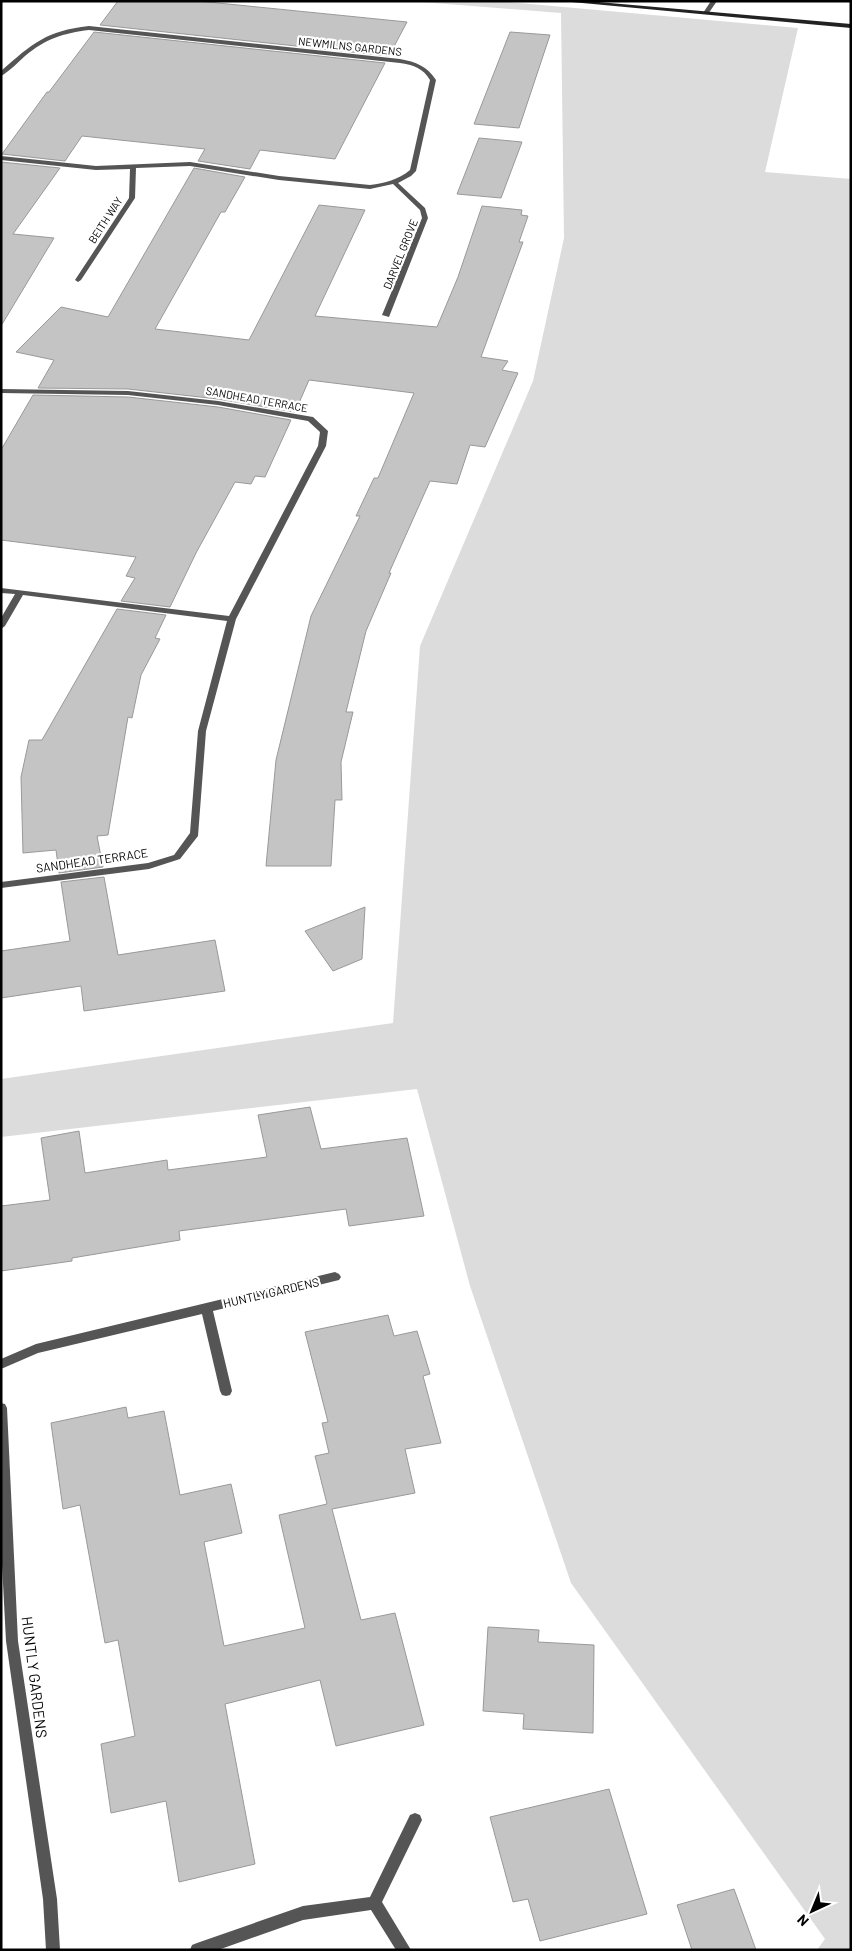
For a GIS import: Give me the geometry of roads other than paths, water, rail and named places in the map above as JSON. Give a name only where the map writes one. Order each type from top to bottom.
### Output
[{"type":"street","points":[[564,1],[851,26]]},
{"type":"street","points":[[706,13],[714,1]]},
{"type":"street","name":"NEWMILNS GARDENS","points":[[1,74],[40,41],[52,34],[68,29],[89,28],[417,64],[429,71],[433,80],[413,171],[405,178],[370,187],[279,178],[190,164],[96,168],[1,158]]},
{"type":"street","name":"BEITH WAY","points":[[78,280],[132,198],[133,166]]},
{"type":"street","name":"DARVEL GROVE","points":[[386,315],[425,218],[423,210],[394,182]]},
{"type":"street","name":"SANDHEAD TERRACE","points":[[1,391],[128,393],[218,403],[310,419],[324,431],[322,446],[232,619],[202,731],[196,834],[177,857],[149,866],[1,886]]},
{"type":"street","points":[[1,590],[232,619]]},
{"type":"street","points":[[1,626],[21,592]]},
{"type":"street","name":"HUNTLY GARDENS","points":[[1,1364],[36,1349],[335,1277]]},
{"type":"street","name":"HUNTLY GARDENS","points":[[206,1307],[226,1391]]},
{"type":"street","name":"HUNTLY GARDENS","points":[[1,1408],[12,1641],[50,1899],[53,1950]]},
{"type":"street","points":[[374,1903],[415,1820]]},
{"type":"street","points":[[197,1950],[303,1913],[374,1903]]},
{"type":"street","points":[[374,1903],[404,1950]]}]
